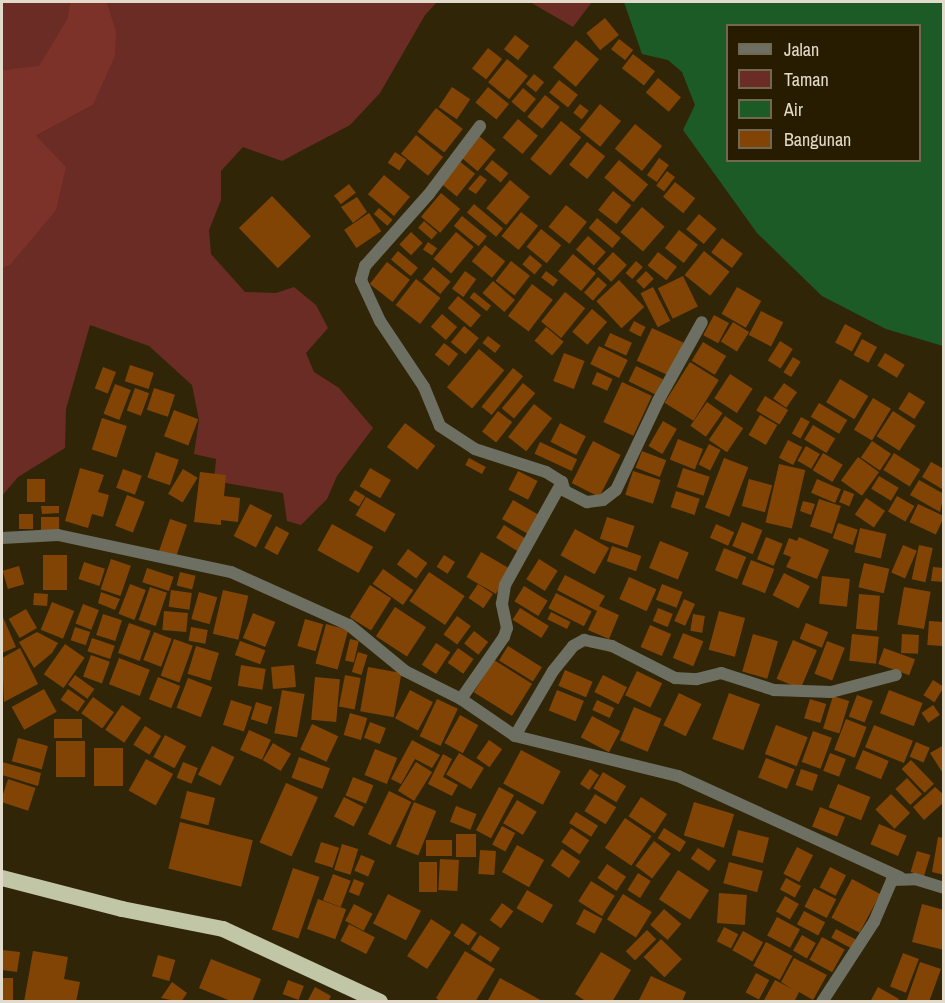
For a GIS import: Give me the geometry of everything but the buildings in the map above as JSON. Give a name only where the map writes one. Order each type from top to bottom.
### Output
[{"type":"highway","points":[[2,878],[122,909],[223,929],[380,1002]]},
{"type":"street","points":[[480,126],[429,194],[365,266],[362,287],[424,387],[440,426],[475,449],[546,472],[562,482],[566,491],[587,502],[603,500],[616,490],[702,322]]},
{"type":"street","points":[[461,699],[504,637],[507,628],[502,604],[505,585],[562,482]]},
{"type":"street","points":[[2,538],[58,535],[231,572],[349,625],[405,670],[461,699],[515,736],[678,776],[900,877],[944,888]]},
{"type":"street","points":[[515,736],[553,671],[573,646],[584,640],[612,646],[675,678],[697,679],[721,673],[774,690],[831,692],[896,675]]},
{"type":"street","points":[[822,1002],[874,922],[892,880],[900,877]]},
{"type":"green space","points":[[2,2],[70,2],[67,19],[39,67],[2,70]]},
{"type":"green space","points":[[107,2],[437,2],[425,15],[380,93],[350,125],[282,161],[243,147],[221,171],[221,200],[209,230],[211,254],[245,292],[276,293],[294,287],[316,305],[328,328],[306,353],[314,372],[339,388],[373,428],[337,476],[327,499],[301,525],[287,521],[283,493],[214,481],[216,459],[194,454],[199,420],[192,385],[149,346],[90,325],[66,409],[65,448],[18,477],[2,496],[2,269],[10,265],[36,136],[93,105],[116,30]]},
{"type":"green space","points":[[530,2],[592,2],[573,27]]},
{"type":"shaded area","points":[[70,2],[107,2],[116,30],[115,56],[93,105],[36,136],[66,167],[56,210],[10,265],[2,269],[2,70],[39,66],[67,19]]},
{"type":"water","points":[[624,2],[943,2],[943,346],[886,329],[822,296],[757,233],[683,130],[695,105],[682,72],[668,60],[642,54]]}]
